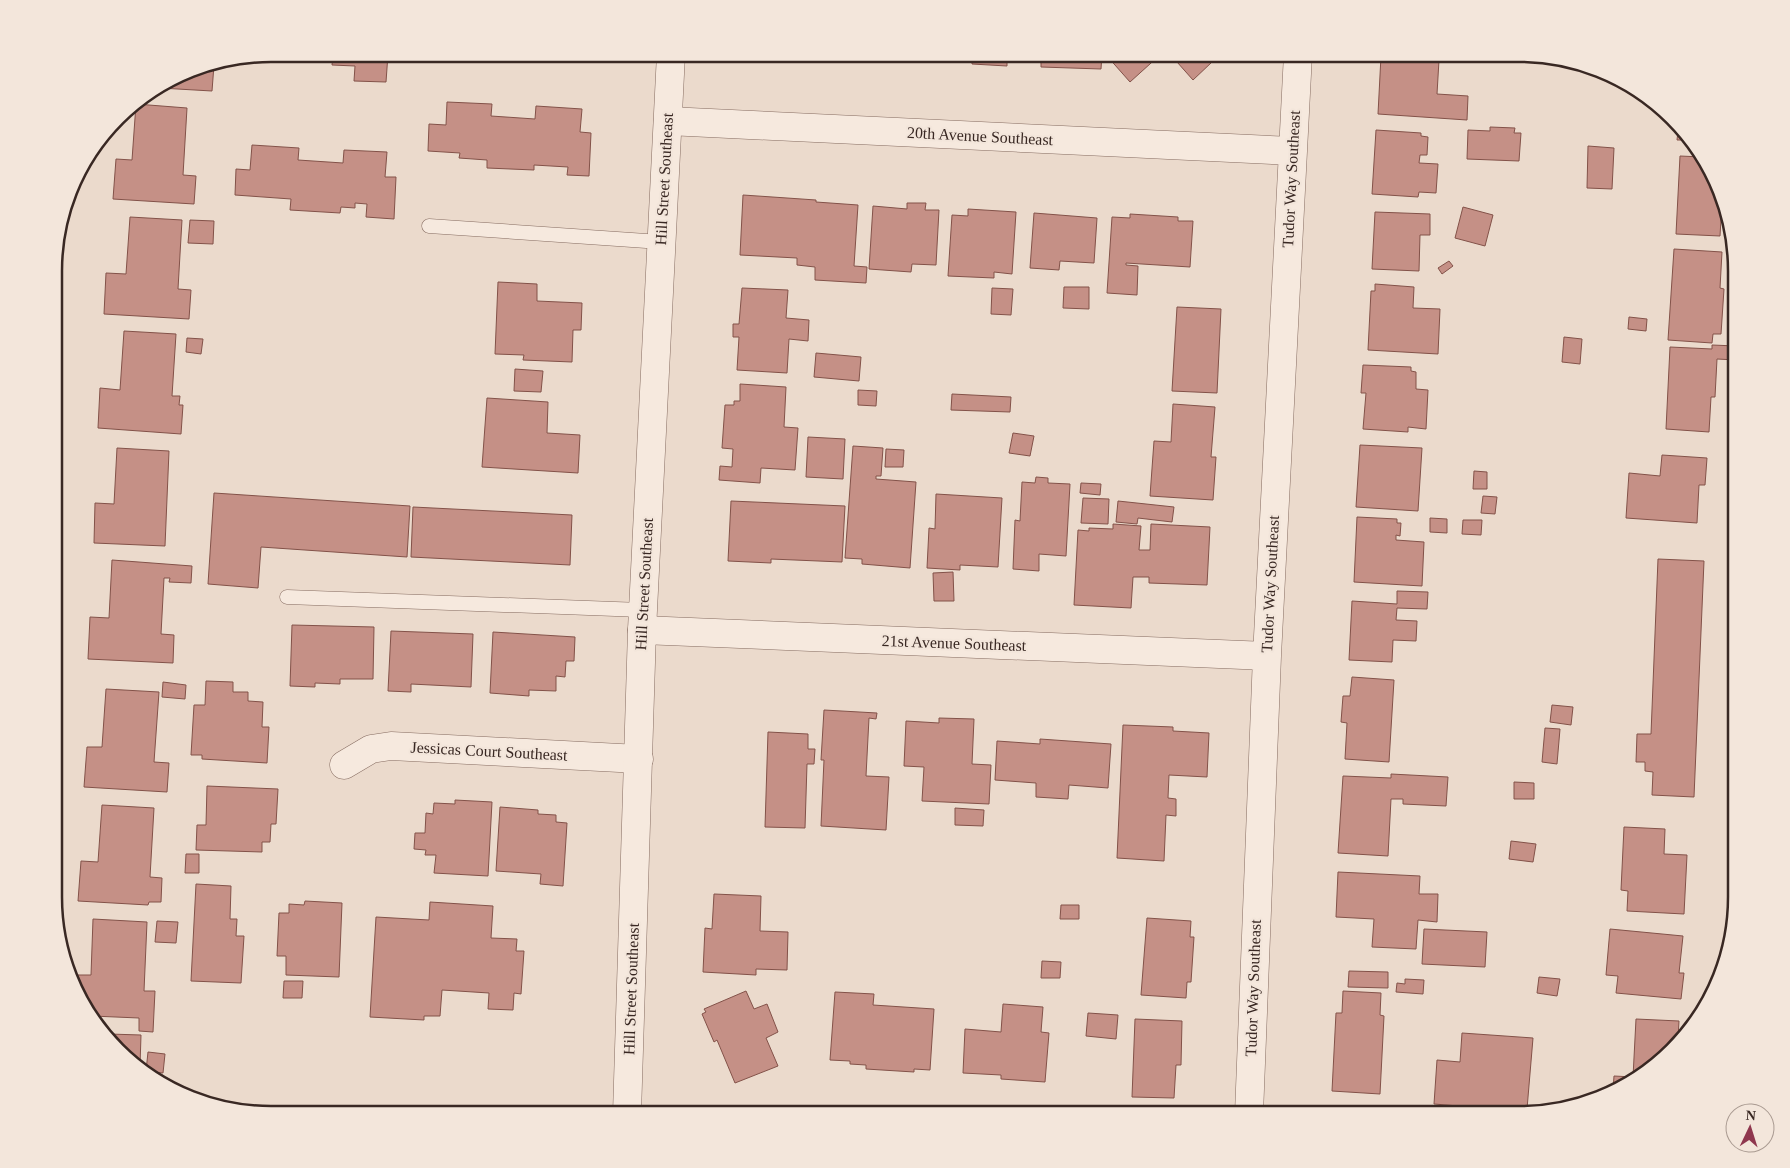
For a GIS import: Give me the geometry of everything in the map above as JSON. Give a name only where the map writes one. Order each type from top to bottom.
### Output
[{"type":"street","name":"Hill Street Southeast","points":[[627,1106],[642,620],[671,62]]},
{"type":"street","name":"Tudor Way Southeast","points":[[1248,1106],[1267,656],[1298,62]]},
{"type":"street","name":"20th Avenue Southeast","points":[[668,121],[1292,152]]},
{"type":"street","name":"21st Avenue Southeast","points":[[642,620],[1267,656]]},
{"type":"street","name":"Jessicas Court Southeast","points":[[344,765],[371,749],[391,746],[638,759]]},
{"type":"lane","points":[[430,226],[661,242]]},
{"type":"lane","points":[[287,597],[642,620]]},
{"type":"building","points":[[332,62],[387,62],[386,82],[354,81],[355,66],[332,65]]},
{"type":"building","points":[[972,62],[1007,62],[1007,66],[972,64]]},
{"type":"building","points":[[1041,62],[1101,62],[1101,69],[1041,67]]},
{"type":"building","points":[[1112,62],[1152,62],[1130,82]]},
{"type":"building","points":[[1177,62],[1212,62],[1193,80]]},
{"type":"building","points":[[1381,62],[1439,62],[1437,94],[1468,96],[1467,120],[1378,114]]},
{"type":"building","points":[[214,71],[212,91],[170,89],[191,78]]},
{"type":"building","points":[[447,102],[492,104],[491,116],[535,119],[536,106],[582,109],[580,132],[591,133],[589,176],[567,175],[568,167],[534,165],[534,170],[487,168],[487,160],[459,158],[460,153],[428,151],[429,124],[446,125]]},
{"type":"building","points":[[146,105],[187,108],[183,175],[196,176],[194,204],[113,199],[116,159],[132,160],[135,113]]},
{"type":"building","points":[[1490,127],[1515,128],[1514,133],[1521,133],[1519,161],[1467,159],[1468,130],[1490,131]]},
{"type":"building","points":[[1376,130],[1421,133],[1421,136],[1428,137],[1427,155],[1420,155],[1419,163],[1438,164],[1436,193],[1419,192],[1418,197],[1372,194]]},
{"type":"building","points":[[252,145],[299,148],[298,160],[343,163],[344,150],[387,152],[385,177],[396,177],[394,219],[366,217],[367,204],[355,203],[355,208],[341,207],[340,213],[290,210],[291,199],[235,195],[236,169],[250,170]]},
{"type":"building","points":[[1588,146],[1614,148],[1612,189],[1587,188]]},
{"type":"building","points":[[1680,156],[1693,157],[1712,191],[1721,221],[1720,236],[1676,234]]},
{"type":"building","points":[[743,195],[858,205],[854,266],[867,267],[866,283],[815,280],[815,267],[797,265],[797,258],[740,255]]},
{"type":"building","points":[[907,203],[926,203],[925,210],[939,210],[936,265],[912,264],[911,272],[869,269],[873,206],[907,209]]},
{"type":"building","points":[[1463,207],[1493,215],[1485,246],[1455,238]]},
{"type":"building","points":[[968,209],[1016,212],[1012,274],[994,272],[994,278],[948,276],[952,215],[968,216]]},
{"type":"building","points":[[1375,212],[1430,214],[1430,235],[1420,235],[1419,271],[1372,269]]},
{"type":"building","points":[[1034,213],[1097,218],[1094,263],[1060,261],[1059,270],[1030,268]]},
{"type":"building","points":[[1130,214],[1178,217],[1178,221],[1193,221],[1190,267],[1126,263],[1126,265],[1138,266],[1137,295],[1107,293],[1112,217],[1130,218]]},
{"type":"building","points":[[130,217],[182,220],[178,289],[191,290],[189,319],[104,314],[106,273],[126,274]]},
{"type":"building","points":[[190,220],[214,221],[213,244],[188,243]]},
{"type":"building","points":[[1674,249],[1722,252],[1720,288],[1724,289],[1721,334],[1713,334],[1712,343],[1668,340]]},
{"type":"building","points":[[1449,261],[1453,266],[1442,274],[1438,268]]},
{"type":"building","points":[[498,282],[537,284],[537,301],[582,303],[581,330],[573,330],[572,362],[523,360],[524,355],[495,354]]},
{"type":"building","points":[[1375,284],[1414,287],[1413,308],[1440,309],[1438,354],[1368,350],[1371,291],[1375,291]]},
{"type":"building","points":[[1064,287],[1089,287],[1089,309],[1063,308]]},
{"type":"building","points":[[742,288],[788,290],[786,318],[809,320],[808,341],[789,339],[787,373],[737,370],[739,337],[733,337],[733,324],[739,324]]},
{"type":"building","points":[[992,288],[1013,289],[1011,315],[991,314]]},
{"type":"building","points":[[1177,307],[1221,309],[1217,393],[1172,391]]},
{"type":"building","points":[[1629,317],[1647,319],[1646,331],[1628,329]]},
{"type":"building","points":[[124,331],[176,334],[172,396],[180,396],[179,405],[183,405],[181,434],[98,428],[100,388],[120,390]]},
{"type":"building","points":[[1564,337],[1582,339],[1580,364],[1562,362]]},
{"type":"building","points":[[187,338],[203,339],[201,354],[186,352]]},
{"type":"building","points":[[1712,345],[1728,346],[1728,360],[1717,359],[1715,397],[1711,397],[1709,432],[1666,429],[1670,347],[1712,349]]},
{"type":"building","points":[[816,353],[861,357],[859,381],[814,377]]},
{"type":"building","points":[[1363,365],[1411,367],[1411,371],[1416,372],[1416,389],[1428,390],[1426,429],[1408,427],[1408,432],[1363,429],[1366,393],[1361,393]]},
{"type":"building","points":[[515,369],[543,371],[541,392],[514,391]]},
{"type":"building","points":[[740,384],[786,387],[784,427],[798,428],[795,470],[761,468],[760,483],[719,480],[720,466],[732,467],[733,449],[722,448],[725,405],[734,405],[734,401],[740,401]]},
{"type":"building","points":[[858,390],[877,391],[876,406],[858,405]]},
{"type":"building","points":[[952,394],[1011,397],[1010,412],[951,410]]},
{"type":"building","points":[[487,398],[548,402],[547,433],[580,435],[578,473],[482,467]]},
{"type":"building","points":[[1173,404],[1215,407],[1211,457],[1216,457],[1213,500],[1150,496],[1154,441],[1171,442]]},
{"type":"building","points":[[1013,433],[1034,436],[1030,456],[1009,453]]},
{"type":"building","points":[[808,437],[845,439],[843,479],[806,477]]},
{"type":"building","points":[[1360,445],[1422,448],[1418,511],[1356,507]]},
{"type":"building","points":[[853,446],[883,448],[881,476],[876,476],[876,479],[916,482],[910,568],[862,564],[862,559],[845,558]]},
{"type":"building","points":[[117,448],[169,451],[165,546],[94,543],[95,503],[114,504]]},
{"type":"building","points":[[886,449],[904,450],[903,467],[885,467]]},
{"type":"building","points":[[1662,455],[1707,458],[1705,485],[1699,485],[1697,523],[1626,518],[1629,473],[1660,476]]},
{"type":"building","points":[[1474,471],[1487,472],[1487,489],[1473,489]]},
{"type":"building","points":[[1036,477],[1048,478],[1048,483],[1070,484],[1066,556],[1039,554],[1039,571],[1013,569],[1015,520],[1020,521],[1022,482],[1035,483]]},
{"type":"building","points":[[1081,483],[1101,484],[1100,495],[1080,493]]},
{"type":"building","points":[[214,493],[410,506],[407,557],[261,547],[258,588],[208,584]]},
{"type":"building","points":[[936,494],[1002,498],[998,567],[960,565],[960,570],[927,568],[929,528],[935,529]]},
{"type":"building","points":[[1483,496],[1497,497],[1495,514],[1481,513]]},
{"type":"building","points":[[1083,498],[1109,499],[1108,524],[1081,523]]},
{"type":"building","points":[[731,501],[845,506],[842,562],[771,559],[771,563],[728,561]]},
{"type":"building","points":[[1118,501],[1174,507],[1172,522],[1138,518],[1137,524],[1116,522]]},
{"type":"building","points":[[413,507],[572,515],[570,565],[411,557]]},
{"type":"building","points":[[1357,517],[1397,519],[1397,523],[1401,523],[1400,536],[1396,535],[1396,540],[1424,542],[1422,586],[1354,582]]},
{"type":"building","points":[[1430,518],[1447,519],[1447,533],[1430,532]]},
{"type":"building","points":[[1463,520],[1482,520],[1481,535],[1462,534]]},
{"type":"building","points":[[1113,524],[1141,526],[1139,550],[1150,550],[1151,524],[1210,527],[1207,585],[1149,583],[1149,577],[1133,577],[1131,608],[1074,605],[1078,530],[1089,531],[1089,528],[1113,529]]},
{"type":"building","points":[[1658,559],[1704,561],[1694,797],[1652,795],[1653,772],[1645,771],[1645,762],[1636,762],[1637,734],[1651,734]]},
{"type":"building","points":[[112,560],[192,566],[191,583],[169,582],[170,578],[164,578],[161,634],[174,635],[173,663],[88,659],[90,617],[109,618]]},
{"type":"building","points":[[953,572],[954,601],[934,601],[933,573]]},
{"type":"building","points":[[1397,591],[1428,592],[1427,609],[1397,608],[1396,620],[1417,621],[1416,641],[1393,640],[1392,662],[1349,660],[1352,601],[1397,604]]},
{"type":"building","points":[[292,625],[374,627],[373,679],[340,679],[340,684],[315,683],[315,687],[290,686]]},
{"type":"building","points":[[391,631],[473,634],[471,687],[411,684],[411,692],[388,691]]},
{"type":"building","points":[[493,632],[575,637],[574,661],[566,661],[565,677],[556,676],[556,691],[529,690],[529,696],[490,693]]},
{"type":"building","points":[[1352,677],[1394,680],[1389,762],[1345,759],[1347,723],[1341,722],[1343,696],[1350,696]]},
{"type":"building","points":[[206,681],[233,682],[233,692],[248,692],[248,701],[263,702],[262,727],[269,727],[267,763],[202,759],[202,755],[191,755],[194,705],[205,705]]},
{"type":"building","points":[[163,682],[186,685],[185,699],[162,697]]},
{"type":"building","points":[[106,689],[159,692],[154,762],[169,763],[167,792],[84,787],[87,747],[102,747]]},
{"type":"building","points":[[1552,705],[1573,707],[1571,725],[1550,722]]},
{"type":"building","points":[[824,710],[877,713],[876,719],[869,718],[866,776],[889,777],[886,830],[821,826],[824,760],[821,760]]},
{"type":"building","points":[[939,718],[974,719],[972,764],[991,765],[989,804],[922,801],[924,767],[904,766],[906,721],[939,723]]},
{"type":"building","points":[[1123,725],[1173,727],[1173,731],[1209,733],[1207,777],[1169,775],[1168,798],[1176,799],[1176,816],[1166,815],[1164,861],[1117,858]]},
{"type":"building","points":[[1545,728],[1560,729],[1557,764],[1542,762]]},
{"type":"building","points":[[768,732],[808,734],[808,749],[815,749],[814,764],[807,764],[805,828],[765,827]]},
{"type":"building","points":[[1040,739],[1111,744],[1108,788],[1069,785],[1068,799],[1036,797],[1036,783],[995,780],[997,741],[1040,744]]},
{"type":"building","points":[[1391,774],[1448,777],[1446,806],[1403,804],[1403,799],[1391,799],[1388,856],[1338,853],[1343,776],[1391,778]]},
{"type":"building","points":[[1514,782],[1534,783],[1534,799],[1514,799]]},
{"type":"building","points":[[207,786],[278,789],[276,824],[271,824],[270,842],[262,842],[262,852],[196,850],[197,825],[206,825]]},
{"type":"building","points":[[455,800],[492,802],[488,876],[434,873],[436,855],[425,855],[426,850],[414,849],[415,833],[425,833],[426,813],[433,814],[434,803],[455,804]]},
{"type":"building","points":[[102,805],[154,808],[150,877],[162,878],[161,902],[149,902],[148,905],[78,901],[81,861],[98,862]]},
{"type":"building","points":[[500,807],[538,810],[538,814],[556,815],[556,822],[567,823],[563,886],[540,884],[541,874],[496,871]]},
{"type":"building","points":[[955,808],[984,810],[983,826],[955,825]]},
{"type":"building","points":[[1624,827],[1665,829],[1664,854],[1687,855],[1684,914],[1627,911],[1628,891],[1621,890]]},
{"type":"building","points":[[1511,841],[1536,844],[1533,862],[1509,859]]},
{"type":"building","points":[[186,854],[199,854],[199,873],[185,873]]},
{"type":"building","points":[[1338,872],[1420,876],[1419,894],[1438,894],[1437,922],[1418,920],[1416,949],[1372,947],[1374,919],[1336,917]]},
{"type":"building","points":[[196,884],[231,886],[230,919],[237,919],[236,936],[244,936],[241,983],[191,981]]},
{"type":"building","points":[[714,894],[761,896],[760,931],[788,932],[787,970],[756,969],[756,975],[703,972],[705,928],[712,929]]},
{"type":"building","points":[[305,901],[342,903],[339,977],[286,975],[286,956],[277,956],[279,913],[289,913],[289,904],[304,905]]},
{"type":"building","points":[[430,902],[493,906],[491,938],[517,939],[516,951],[524,951],[521,994],[514,993],[513,1010],[488,1009],[489,993],[442,990],[440,1016],[424,1016],[424,1020],[370,1017],[376,917],[429,920]]},
{"type":"building","points":[[1061,905],[1079,905],[1079,919],[1060,919]]},
{"type":"building","points":[[1147,918],[1191,921],[1190,937],[1194,937],[1191,982],[1187,982],[1186,998],[1141,995]]},
{"type":"building","points":[[93,919],[147,922],[144,991],[155,991],[153,1032],[139,1031],[139,1018],[100,1016],[90,1001],[77,975],[91,975]]},
{"type":"building","points":[[157,921],[178,922],[176,943],[155,942]]},
{"type":"building","points":[[1424,929],[1487,932],[1485,967],[1422,964]]},
{"type":"building","points":[[1610,929],[1683,936],[1679,973],[1684,973],[1681,999],[1616,993],[1618,976],[1606,975]]},
{"type":"building","points":[[1042,961],[1061,962],[1060,978],[1041,978]]},
{"type":"building","points":[[1349,971],[1388,972],[1388,988],[1348,987]]},
{"type":"building","points":[[1539,977],[1560,979],[1557,996],[1537,993]]},
{"type":"building","points":[[1405,979],[1424,980],[1423,994],[1396,992],[1397,983],[1405,984]]},
{"type":"building","points":[[284,981],[303,981],[302,998],[283,998]]},
{"type":"building","points":[[746,991],[754,1009],[767,1004],[778,1032],[766,1038],[778,1066],[735,1083],[717,1040],[714,1042],[702,1014],[706,1012],[704,1009]]},
{"type":"building","points":[[1343,991],[1381,993],[1380,1015],[1384,1016],[1380,1094],[1332,1091],[1336,1013],[1342,1013]]},
{"type":"building","points":[[835,992],[874,994],[873,1005],[934,1009],[930,1070],[914,1069],[914,1072],[866,1069],[866,1065],[850,1064],[850,1061],[830,1060]]},
{"type":"building","points":[[1003,1004],[1043,1007],[1041,1032],[1049,1033],[1045,1082],[1001,1079],[1001,1075],[963,1073],[965,1029],[1001,1032]]},
{"type":"building","points":[[1088,1013],[1118,1015],[1116,1039],[1086,1036]]},
{"type":"building","points":[[1135,1019],[1182,1021],[1181,1065],[1176,1065],[1174,1098],[1132,1097]]},
{"type":"building","points":[[1636,1019],[1679,1021],[1678,1031],[1676,1034],[1656,1054],[1633,1071]]},
{"type":"building","points":[[1462,1033],[1533,1038],[1527,1105],[1459,1106],[1434,1104],[1437,1060],[1460,1062]]},
{"type":"building","points":[[114,1034],[141,1035],[140,1059]]},
{"type":"building","points":[[148,1052],[165,1054],[163,1073],[159,1072],[147,1064]]},
{"type":"building","points":[[1614,1076],[1625,1077],[1614,1083]]}]
